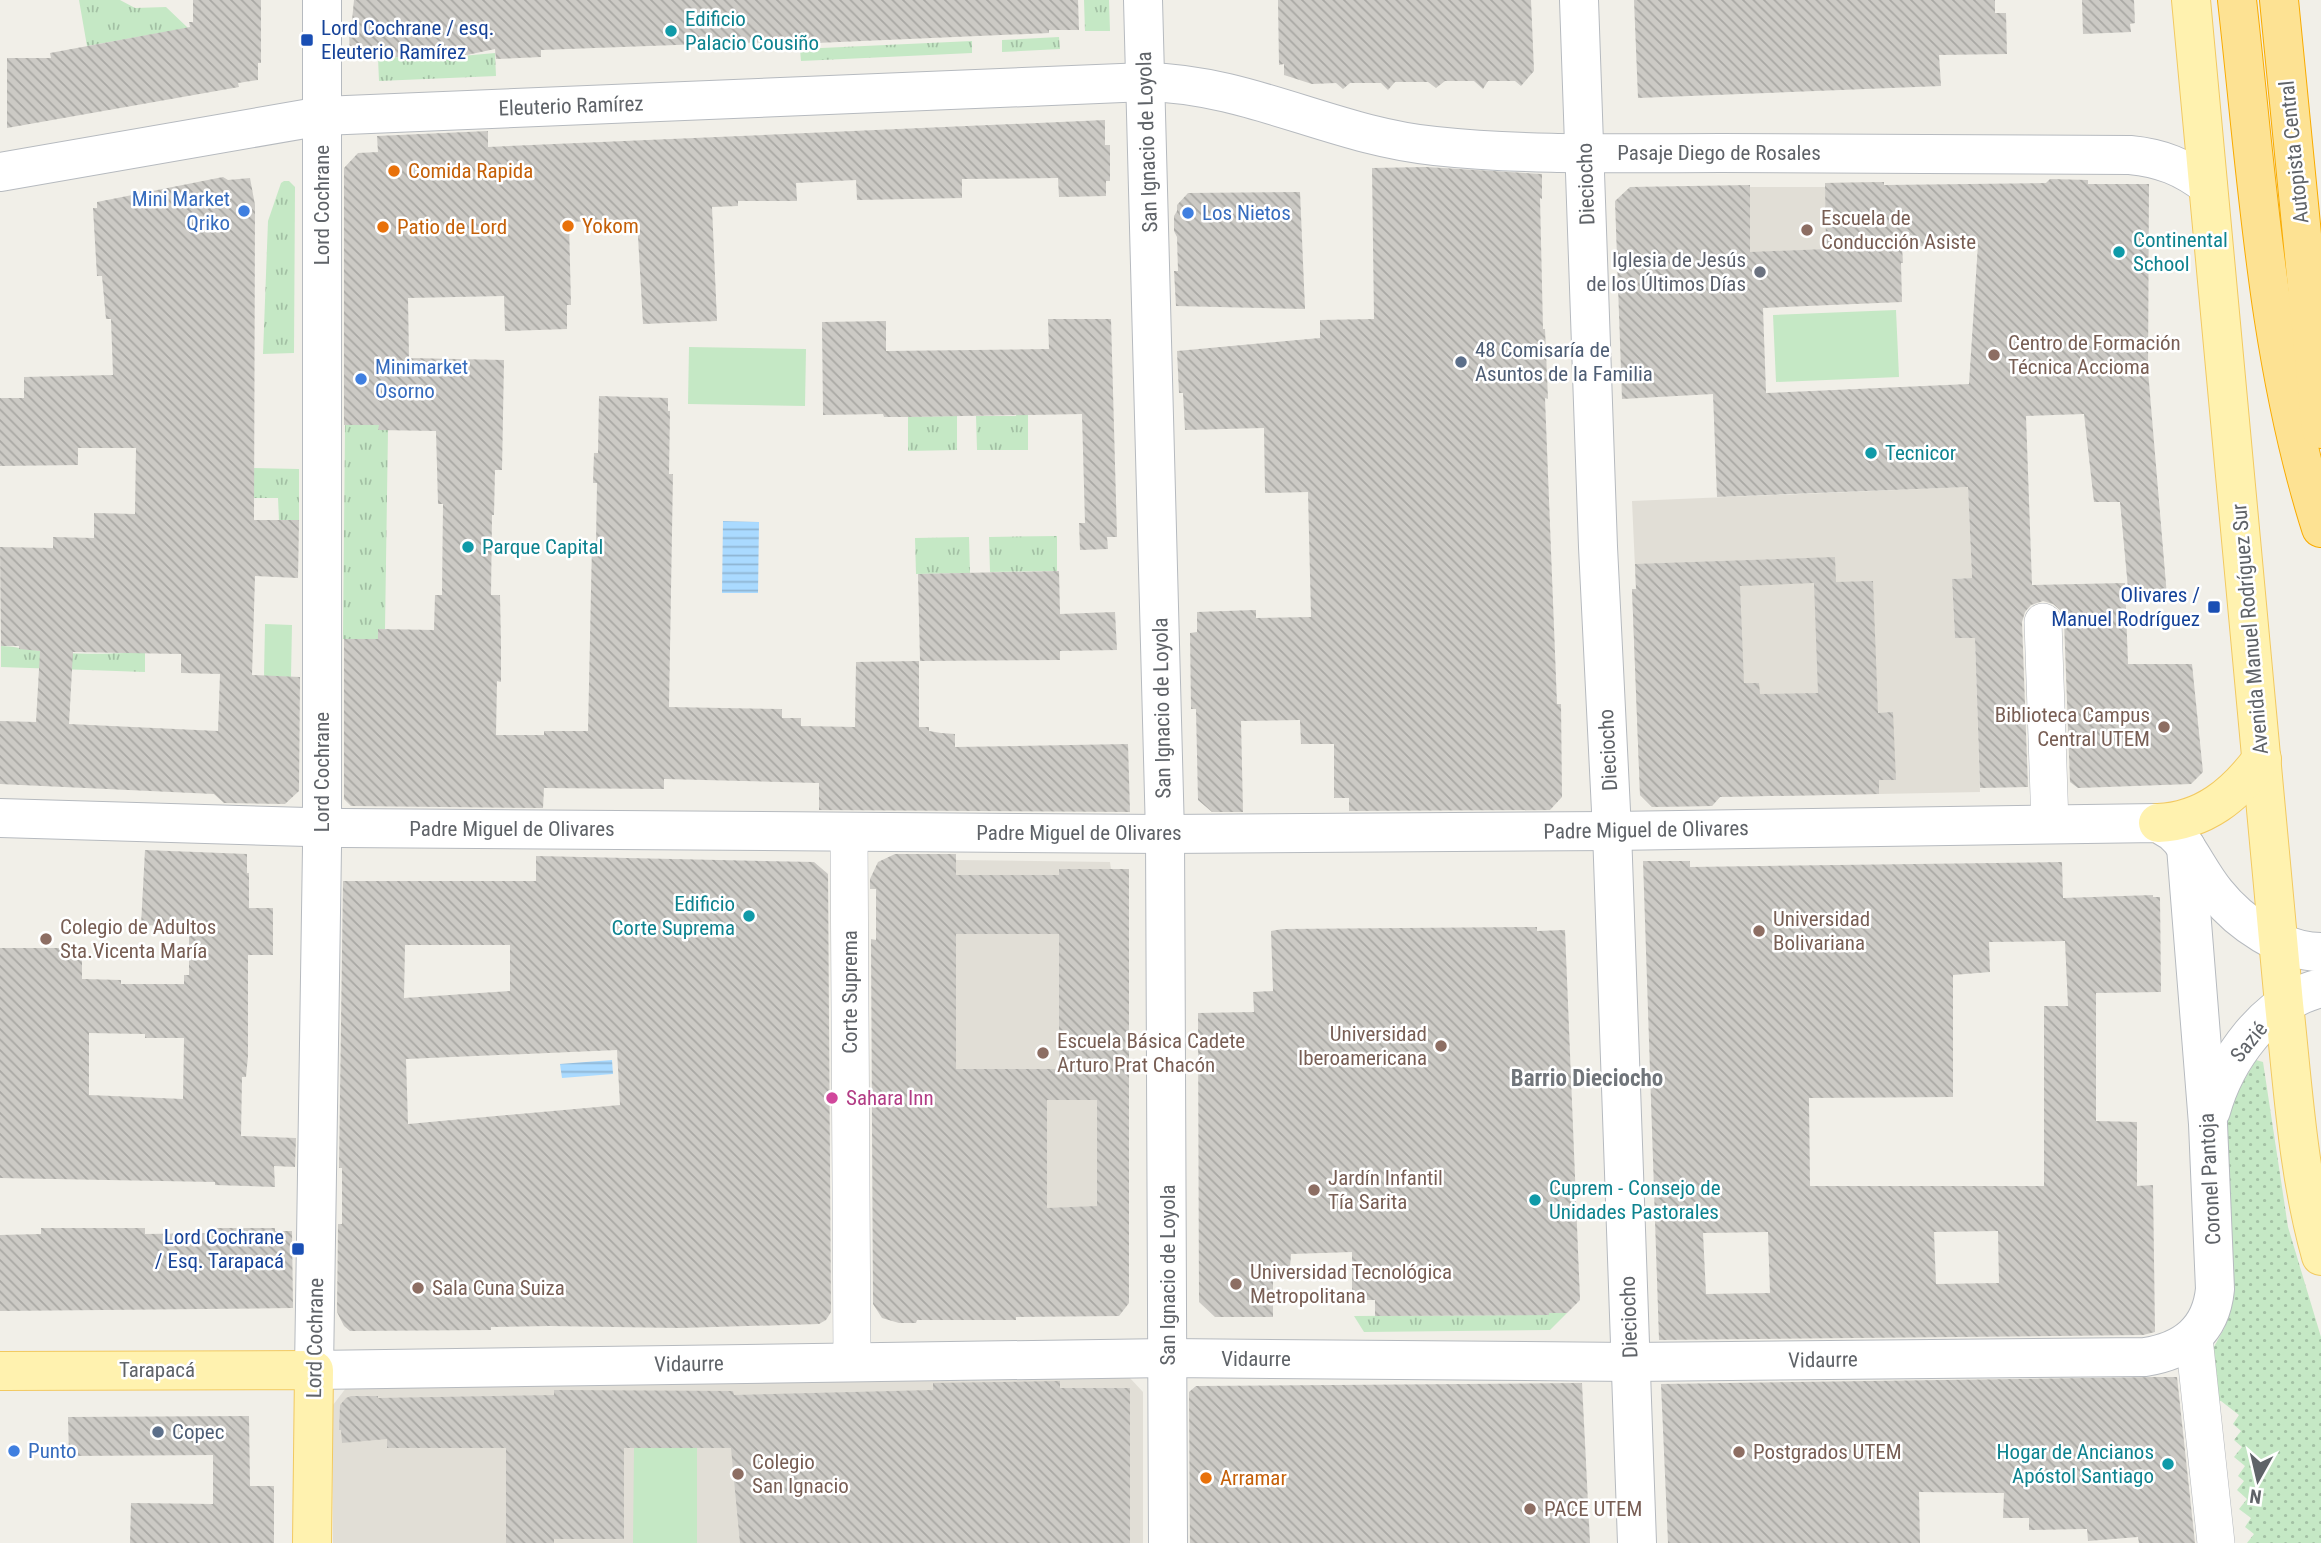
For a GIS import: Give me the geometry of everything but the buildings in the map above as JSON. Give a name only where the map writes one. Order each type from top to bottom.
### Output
[{"type":"highway","points":[[2237,0],[2275,321],[2294,428],[2321,528]]},
{"type":"highway","name":"Autopista Central","points":[[2279,0],[2321,429]]},
{"type":"main road","name":"Avenida Manuel Rodríguez Sur","points":[[2191,0],[2284,1004],[2308,1202],[2321,1256]]},
{"type":"main road","points":[[2172,835],[2191,818],[2228,797],[2247,779],[2262,759]]},
{"type":"main road","name":"Tarapacá","points":[[0,1371],[314,1370]]},
{"type":"main road","name":"Lord Cochrane","points":[[312,1543],[314,1370]]},
{"type":"street","name":"Lord Cochrane","points":[[314,1370],[322,828],[322,0]]},
{"type":"street","name":"San Ignacio de Loyola","points":[[1143,0],[1166,834],[1168,1543]]},
{"type":"street","name":"Dieciocho","points":[[1578,0],[1598,547],[1612,831],[1637,1543]]},
{"type":"street","name":"Eleuterio Ramírez","points":[[0,172],[322,116],[1146,82]]},
{"type":"street","name":"Pasaje Diego de Rosales","points":[[1146,82],[1174,83],[1226,91],[1360,132],[1408,143],[1437,146],[1585,153],[2130,155],[2172,163],[2208,186]]},
{"type":"street","points":[[2043,622],[2050,824]]},
{"type":"street","name":"Padre Miguel de Olivares","points":[[0,818],[322,828],[1166,834],[2050,824],[2172,835]]},
{"type":"street","name":"Corte Suprema","points":[[849,832],[852,1362]]},
{"type":"street","points":[[2172,835],[2210,886],[2239,916],[2279,943],[2298,950],[2321,952]]},
{"type":"street","name":"Coronel Pantoja","points":[[2172,835],[2208,1124],[2215,1289],[2209,1314],[2194,1338]]},
{"type":"street","name":"Sazié","points":[[2208,1124],[2221,1081],[2232,1061],[2257,1029],[2284,1004],[2321,988]]},
{"type":"street","points":[[2194,1338],[2216,1543]]},
{"type":"street","name":"Vidaurre","points":[[314,1370],[1168,1358],[1631,1362],[2145,1357],[2173,1350],[2194,1338]]},
{"type":"shaded area","name":"Escuela de Conducción Asiste","points":[[1884,182],[1884,247],[1744,253],[1750,187],[1825,187],[1825,183]]},
{"type":"shaded area","points":[[1968,487],[1972,578],[1952,579],[1955,638],[1975,638],[1980,792],[1720,797],[1712,806],[1652,807],[1640,795],[1632,589],[1636,589],[1632,501]]},
{"type":"shaded area","name":"Escuela Básica Cadete Arturo Prat Chacón","points":[[956,860],[1110,862],[1111,869],[1129,869],[1129,1222],[956,1230]]},
{"type":"shaded area","name":"Colegio San Ignacio","points":[[1129,1377],[1143,1392],[1143,1543],[333,1543],[333,1405],[346,1388]]},
{"type":"green space","points":[[79,0],[120,0],[135,8],[166,7],[188,28],[87,46]]},
{"type":"green space","points":[[1084,0],[1109,0],[1110,31],[1085,31]]},
{"type":"green space","points":[[1059,37],[1060,49],[1002,52],[1002,40]]},
{"type":"green space","points":[[972,41],[972,53],[801,61],[800,49]]},
{"type":"green space","points":[[495,53],[496,76],[379,81],[378,58]]},
{"type":"green space","points":[[284,181],[289,181],[295,187],[294,353],[263,354],[268,221]]},
{"type":"green space","points":[[1896,310],[1899,377],[1776,382],[1773,315]]},
{"type":"green space","points":[[689,347],[806,349],[805,406],[688,404]]},
{"type":"green space","points":[[1017,406],[1028,406],[1028,450],[977,450],[976,416],[1016,416]]},
{"type":"green space","points":[[957,416],[957,450],[908,451],[908,417]]},
{"type":"green space","points":[[345,425],[379,425],[379,430],[388,430],[385,629],[378,629],[378,639],[343,639]]},
{"type":"green space","points":[[253,468],[299,469],[299,520],[279,520],[278,498],[254,498]]},
{"type":"green space","points":[[1057,536],[1057,571],[990,572],[989,537]]},
{"type":"green space","points":[[969,537],[970,573],[916,574],[915,538]]},
{"type":"green space","points":[[265,624],[292,625],[291,677],[264,676]]},
{"type":"green space","points":[[1,646],[74,653],[145,650],[145,672],[1,667]]},
{"type":"green space","points":[[2256,1060],[2263,1062],[2288,1227],[2321,1337],[2321,1543],[2247,1543],[2254,1534],[2245,1527],[2251,1518],[2239,1509],[2247,1499],[2237,1490],[2244,1481],[2238,1476],[2245,1466],[2234,1457],[2242,1447],[2234,1440],[2241,1431],[2233,1424],[2239,1415],[2221,1401],[2210,1402],[2206,1361],[2225,1327],[2230,1309],[2233,1273],[2227,1113]]},
{"type":"green space","points":[[1567,1313],[1550,1330],[1364,1332],[1354,1316],[1548,1315]]},
{"type":"green space","points":[[634,1448],[697,1448],[697,1543],[633,1543]]},
{"type":"water","points":[[723,521],[759,522],[758,593],[722,593]]},
{"type":"water","points":[[612,1060],[613,1074],[562,1078],[560,1064]]},
{"type":"place","name":"Edificio Palacio Cousiño","points":[[671,31]]},
{"type":"place","name":"Lord Cochrane / esq. Eleuterio Ramírez","points":[[307,40]]},
{"type":"place","name":"Comida Rapida","points":[[394,171]]},
{"type":"place","name":"Mini Market Qriko","points":[[244,211]]},
{"type":"place","name":"Los Nietos","points":[[1188,213]]},
{"type":"place","name":"Yokom","points":[[568,226]]},
{"type":"place","name":"Patio de Lord","points":[[383,227]]},
{"type":"place","name":"Escuela de Conducción Asiste","points":[[1807,230]]},
{"type":"place","name":"Continental School","points":[[2119,252]]},
{"type":"place","name":"Iglesia de Jesús de los Últimos Días","points":[[1760,272]]},
{"type":"place","name":"Centro de Formación Técnica Accioma","points":[[1994,355]]},
{"type":"place","name":"48 Comisaría de Asuntos de la Familia","points":[[1461,362]]},
{"type":"place","name":"Minimarket Osorno","points":[[361,379]]},
{"type":"place","name":"Tecnicor","points":[[1871,453]]},
{"type":"place","name":"Parque Capital","points":[[468,547]]},
{"type":"place","name":"Olivares / Manuel Rodríguez","points":[[2214,607]]},
{"type":"place","name":"Biblioteca Campus Central UTEM","points":[[2164,727]]},
{"type":"place","name":"Edificio Corte Suprema","points":[[749,916]]},
{"type":"place","name":"Universidad Bolivariana","points":[[1759,931]]},
{"type":"place","name":"Colegio de Adultos Sta.Vicenta María","points":[[46,939]]},
{"type":"place","name":"Universidad Iberoamericana","points":[[1441,1046]]},
{"type":"place","name":"Escuela Básica Cadete Arturo Prat Chacón","points":[[1043,1053]]},
{"type":"place","name":"Sahara Inn","points":[[832,1098]]},
{"type":"place","name":"Jardín Infantil Tía Sarita","points":[[1314,1190]]},
{"type":"place","name":"Cuprem - Consejo de Unidades Pastorales","points":[[1535,1200]]},
{"type":"place","name":"Lord Cochrane / Esq. Tarapacá","points":[[298,1249]]},
{"type":"place","name":"Universidad Tecnológica Metropolitana","points":[[1236,1284]]},
{"type":"place","name":"Sala Cuna Suiza","points":[[418,1288]]},
{"type":"place","name":"Copec","points":[[158,1432]]},
{"type":"place","name":"Punto","points":[[14,1451]]},
{"type":"place","name":"Postgrados UTEM","points":[[1739,1452]]},
{"type":"place","name":"Hogar de Ancianos Apóstol Santiago","points":[[2168,1464]]},
{"type":"place","name":"Colegio San Ignacio","points":[[738,1474]]},
{"type":"place","name":"Arramar","points":[[1206,1478]]},
{"type":"place","name":"PACE UTEM","points":[[1530,1509]]},
{"type":"district","name":"Barrio Dieciocho","points":[[1587,1078]]}]
